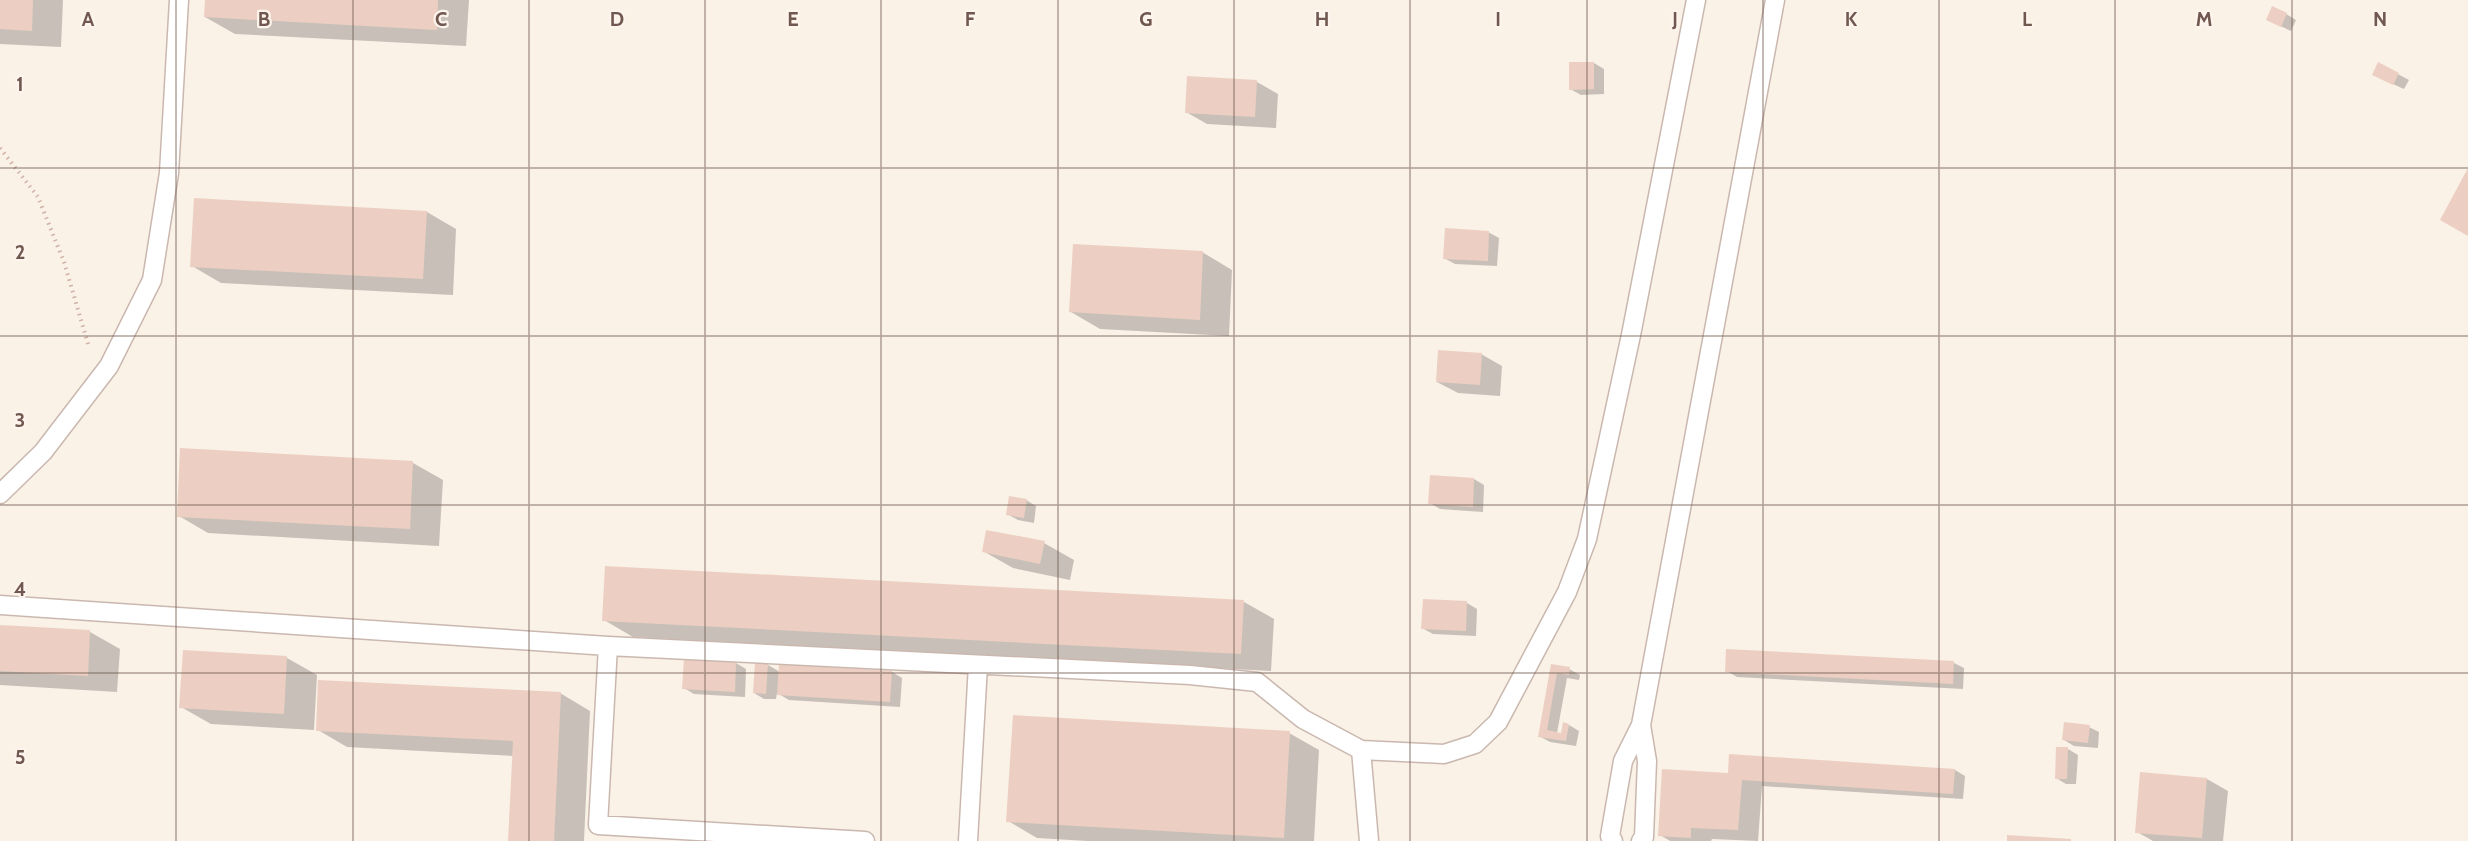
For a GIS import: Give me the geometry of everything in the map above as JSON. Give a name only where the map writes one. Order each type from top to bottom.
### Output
[{"type":"lane","points":[[0,494],[43,452],[109,366],[152,280],[169,173],[178,0]]},
{"type":"lane","points":[[0,605],[608,646],[1190,675],[1257,682],[1303,719],[1361,750],[1444,754],[1475,744],[1498,722],[1567,592],[1587,539],[1631,335],[1696,0]]},
{"type":"lane","points":[[1613,841],[1610,836],[1623,761],[1641,725],[1774,0]]},
{"type":"lane","points":[[608,646],[598,825],[865,841]]},
{"type":"lane","points":[[968,841],[978,665]]},
{"type":"lane","points":[[1641,725],[1647,761],[1644,837],[1641,841]]},
{"type":"lane","points":[[1361,750],[1369,841]]},
{"type":"path","points":[[0,148],[38,197],[64,262],[99,379]]},
{"type":"building","points":[[0,0],[33,0],[32,31],[0,29]]},
{"type":"building","points":[[205,0],[438,0],[437,30],[204,17]]},
{"type":"building","points":[[2272,6],[2287,13],[2281,27],[2266,20]]},
{"type":"building","points":[[1569,62],[1594,62],[1594,89],[1569,90]]},
{"type":"building","points":[[2378,62],[2399,73],[2393,85],[2372,75]]},
{"type":"building","points":[[1187,76],[1257,80],[1255,117],[1185,113]]},
{"type":"building","points":[[2468,168],[2468,236],[2440,220]]},
{"type":"building","points":[[194,198],[427,211],[423,279],[190,267]]},
{"type":"building","points":[[1445,228],[1489,231],[1488,261],[1443,259]]},
{"type":"building","points":[[1073,244],[1203,251],[1200,320],[1069,312]]},
{"type":"building","points":[[1438,350],[1482,353],[1480,385],[1436,382]]},
{"type":"building","points":[[180,448],[413,461],[410,529],[177,517]]},
{"type":"building","points":[[1430,475],[1474,478],[1473,507],[1428,504]]},
{"type":"building","points":[[1009,496],[1027,499],[1024,518],[1006,515]]},
{"type":"building","points":[[986,530],[1045,541],[1040,564],[982,552]]},
{"type":"building","points":[[605,566],[1244,600],[1241,654],[602,621]]},
{"type":"building","points":[[1423,599],[1467,601],[1466,631],[1421,629]]},
{"type":"building","points":[[0,625],[90,630],[88,676],[0,671]]},
{"type":"building","points":[[1726,649],[1954,661],[1953,684],[1725,672]]},
{"type":"building","points":[[183,650],[287,656],[284,714],[179,708]]},
{"type":"building","points":[[684,658],[736,661],[735,692],[682,689]]},
{"type":"building","points":[[755,662],[768,663],[766,694],[753,693]]},
{"type":"building","points":[[779,664],[892,671],[890,702],[777,695]]},
{"type":"building","points":[[1551,664],[1570,667],[1569,675],[1557,673],[1547,730],[1561,733],[1563,722],[1569,724],[1566,741],[1538,737]]},
{"type":"building","points":[[318,680],[561,692],[554,841],[508,841],[513,741],[316,731]]},
{"type":"building","points":[[1013,715],[1290,731],[1284,838],[1006,822]]},
{"type":"building","points":[[2064,722],[2090,725],[2088,743],[2062,740]]},
{"type":"building","points":[[2056,747],[2068,747],[2067,779],[2055,779]]},
{"type":"building","points":[[1729,754],[1955,769],[1953,794],[1742,780],[1738,830],[1691,828],[1691,838],[1658,836],[1662,769],[1728,773]]},
{"type":"building","points":[[2140,772],[2207,778],[2202,838],[2135,833]]},
{"type":"building","points":[[2007,835],[2071,839],[2071,841],[2007,841]]}]
